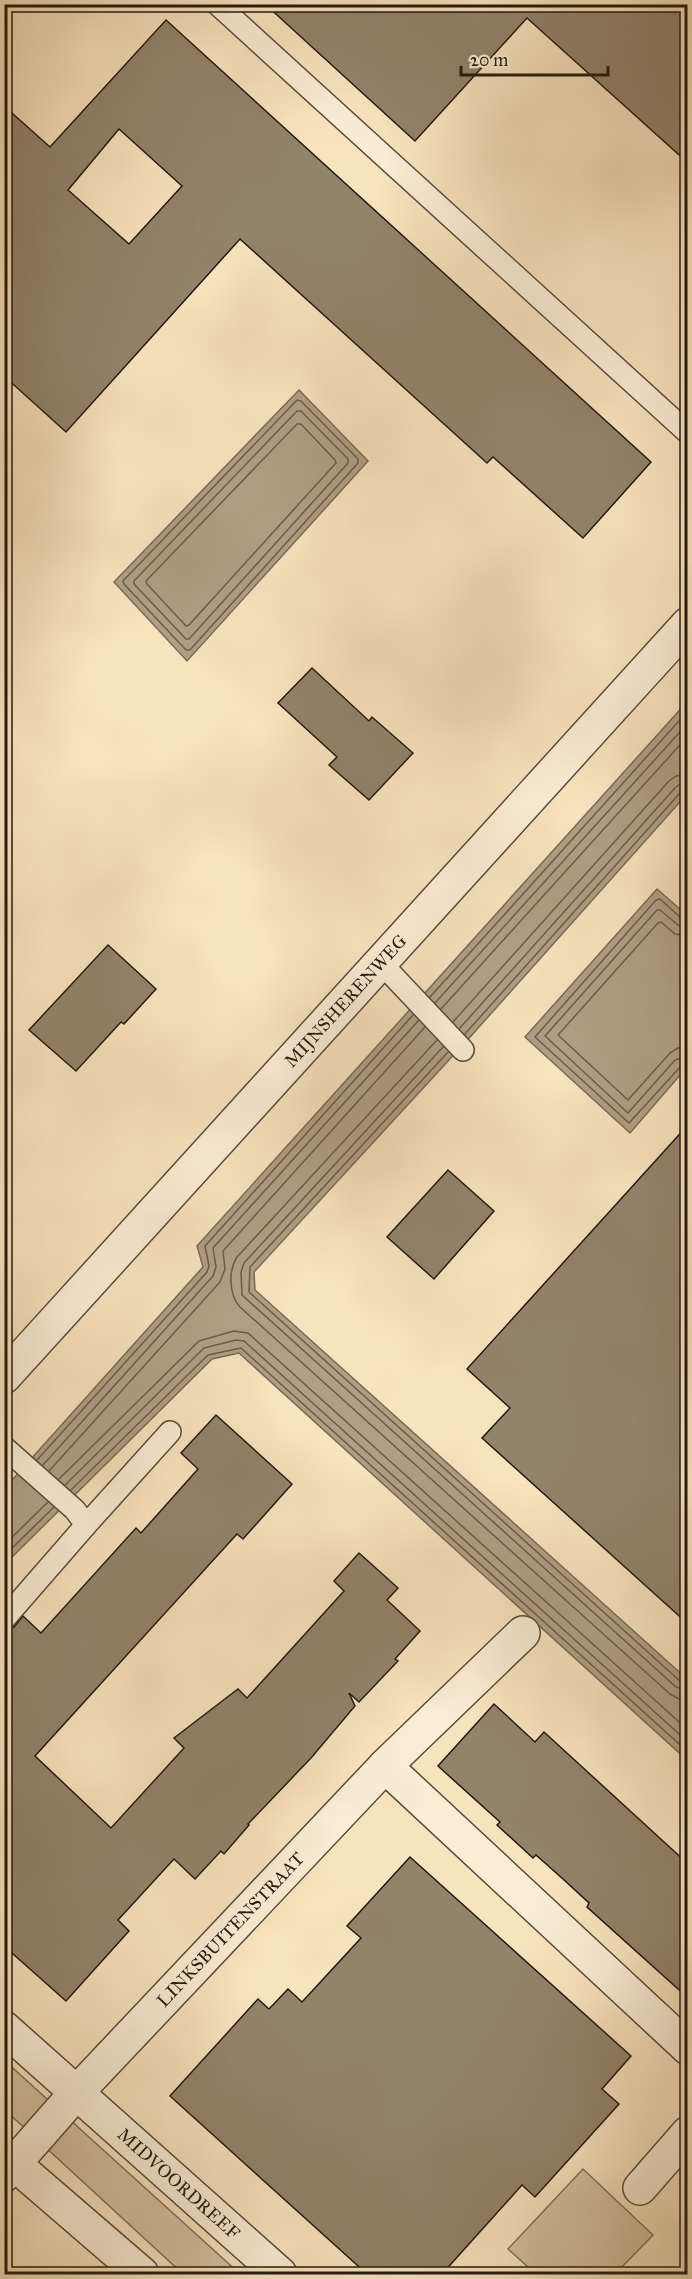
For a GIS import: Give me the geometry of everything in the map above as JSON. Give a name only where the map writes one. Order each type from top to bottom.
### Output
[{"type":"street","name":"MIJNSHERENWEG","points":[[4,1377],[687,624]]},
{"type":"street","name":"LINKSBUITENSTRAAT","points":[[77,2092],[385,1766],[523,1632]]},
{"type":"street","points":[[385,1766],[687,2048]]},
{"type":"street","name":"MIDVOORDREEF","points":[[4,2028],[280,2274]]},
{"type":"street","points":[[77,2092],[8,2165],[142,2274]]},
{"type":"street","points":[[640,2188],[687,2133]]},
{"type":"lane","points":[[217,4],[687,433]]},
{"type":"lane","points":[[380,962],[463,1050]]},
{"type":"lane","points":[[5,1618],[81,1518],[170,1432]]},
{"type":"lane","points":[[4,1447],[81,1518]]},
{"type":"shaded area","points":[[4,2060],[240,2274],[183,2274],[5,2110]]},
{"type":"shaded area","points":[[583,2169],[653,2235],[615,2274],[536,2274],[508,2249]]},
{"type":"water","points":[[299,390],[368,461],[187,661],[114,582]]},
{"type":"water","points":[[687,702],[687,794],[471,1036],[254,1272],[255,1290],[687,1679],[687,1760],[239,1353],[212,1359],[5,1564],[5,1488],[203,1267],[197,1246]]},
{"type":"water","points":[[657,889],[687,915],[687,1067],[630,1133],[525,1037]]},
{"type":"building","points":[[265,4],[687,4],[687,162],[527,18],[415,141]]},
{"type":"building","points":[[166,20],[651,462],[583,538],[493,457],[487,463],[240,239],[66,432],[4,376],[4,106],[50,147]],"holes":[[[119,129],[182,186],[129,244],[68,190]]]},
{"type":"building","points":[[312,668],[369,721],[372,717],[413,753],[369,800],[329,765],[337,757],[278,703]]},
{"type":"building","points":[[108,945],[156,989],[124,1024],[121,1022],[76,1071],[29,1030]]},
{"type":"building","points":[[687,1126],[687,1623],[482,1438],[510,1408],[467,1369]]},
{"type":"building","points":[[448,1170],[494,1211],[434,1279],[387,1237]]},
{"type":"building","points":[[216,1415],[292,1484],[243,1539],[237,1534],[35,1756],[111,1828],[184,1748],[174,1738],[238,1689],[247,1698],[344,1591],[334,1581],[359,1553],[398,1588],[387,1600],[420,1631],[395,1659],[398,1661],[359,1702],[349,1693],[355,1706],[311,1758],[248,1824],[224,1854],[221,1851],[195,1879],[174,1859],[118,1920],[129,1931],[66,2001],[4,1946],[4,1630],[14,1627],[23,1616],[41,1633],[136,1528],[141,1533],[198,1469],[181,1453]]},
{"type":"building","points":[[494,1704],[535,1742],[544,1732],[687,1863],[687,1997],[587,1907],[589,1903],[563,1879],[536,1855],[533,1858],[497,1825],[500,1822],[438,1766]]},
{"type":"building","points":[[410,1857],[631,2056],[602,2089],[619,2104],[535,2197],[522,2185],[442,2274],[367,2274],[170,2096],[258,1999],[269,2009],[288,1989],[302,2002],[361,1938],[347,1926]]}]
